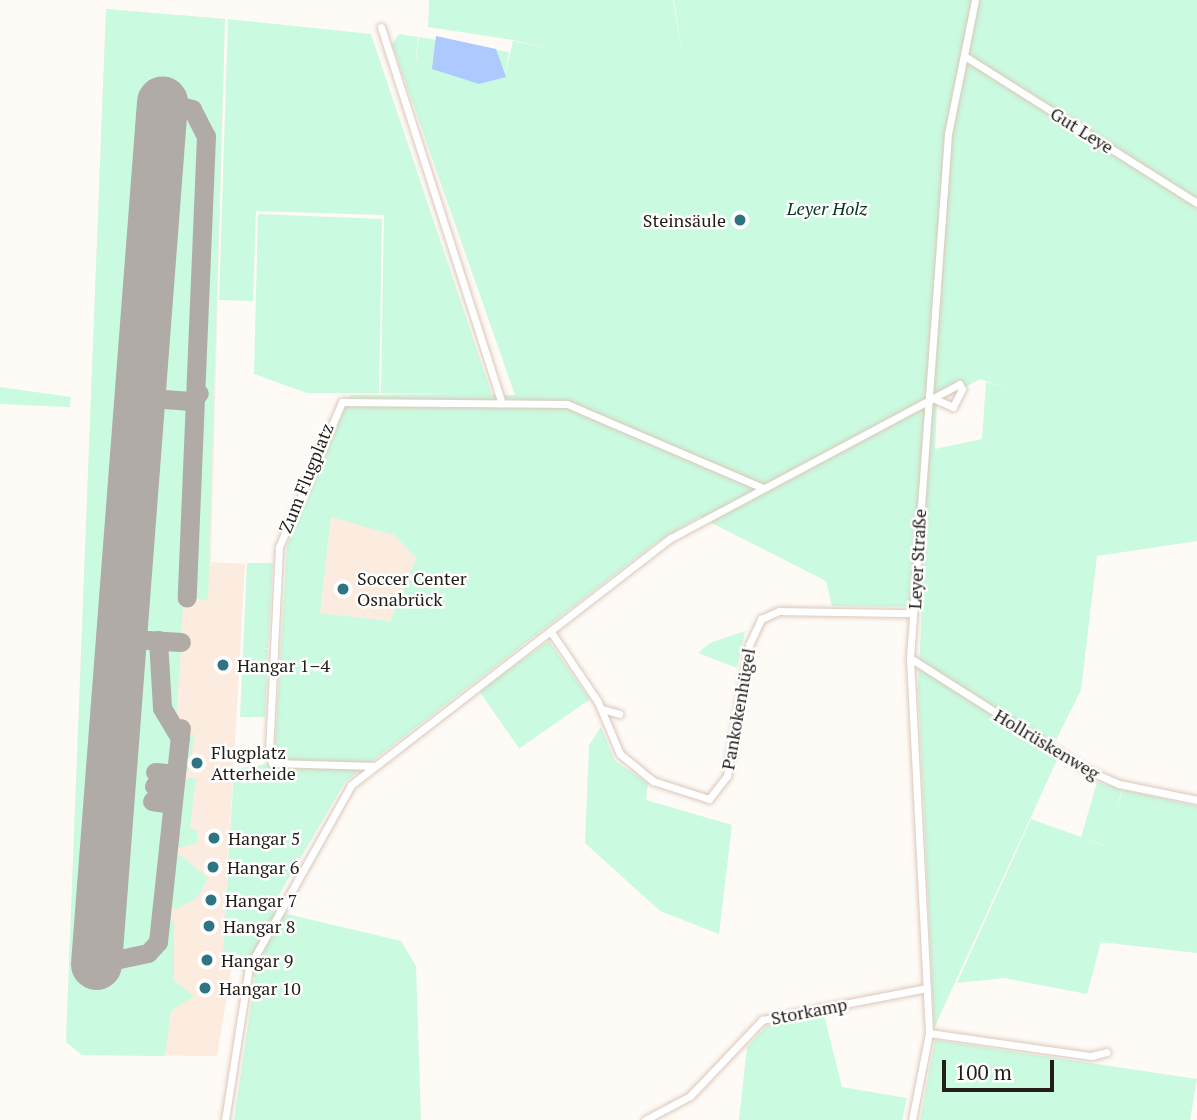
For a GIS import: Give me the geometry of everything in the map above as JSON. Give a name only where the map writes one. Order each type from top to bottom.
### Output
[{"type":"street","name":"Leyer Straße","points":[[912,1120],[929,1033],[910,658],[948,134],[975,0]]},
{"type":"street","points":[[381,27],[501,400]]},
{"type":"street","name":"Gut Leye","points":[[966,57],[1197,202]]},
{"type":"street","name":"Zum Flugplatz","points":[[375,765],[272,763],[284,529],[342,402],[501,400],[567,404],[761,487]]},
{"type":"street","points":[[225,1120],[249,967],[351,785],[551,632],[645,556],[761,487],[930,400]]},
{"type":"street","name":"Pankokenhügel","points":[[551,632],[601,708],[610,742],[629,763],[653,781],[709,799],[727,776],[749,645],[761,619],[779,611],[914,613]]},
{"type":"street","name":"Hollrüskenweg","points":[[910,658],[1085,769],[1119,784],[1197,800]]},
{"type":"street","points":[[601,708],[619,714]]},
{"type":"street","name":"Storkamp","points":[[645,1120],[690,1096],[762,1020],[927,988]]},
{"type":"street","points":[[929,1033],[1091,1056],[1108,1052]]},
{"type":"shaded area","name":"Flugplatz Atterheide","points":[[106,9],[225,19],[211,562],[245,564],[223,952],[232,966],[217,1056],[82,1055],[66,1042]]},
{"type":"shaded area","points":[[331,516],[394,535],[416,558],[390,621],[320,613]]},
{"type":"green space","name":"Leyer Holz","points":[[429,0],[673,0],[683,58],[674,0],[1197,0],[1197,541],[1097,556],[1081,690],[1054,744],[995,708],[1057,760],[934,1028],[918,685],[922,607],[832,606],[826,581],[700,517],[657,542],[345,782],[270,910],[401,941],[416,966],[421,1120],[234,1120],[255,977],[232,966],[223,952],[234,769],[274,763],[287,545],[350,395],[465,394],[381,393],[384,215],[256,211],[253,301],[219,300],[228,19],[371,34],[492,395],[515,395],[392,44],[399,34],[418,37],[415,70],[419,37],[509,52],[504,79],[513,41],[553,49],[513,40],[428,27]],"holes":[[[980,379],[1009,389],[986,382],[982,439],[935,449],[937,403]],[[331,517],[394,535],[416,558],[390,621],[320,613]]]},
{"type":"green space","points":[[106,9],[225,19],[208,600],[191,598],[204,402],[209,128],[195,105],[177,94],[152,90],[84,978],[109,981],[119,965],[150,956],[162,943],[165,920],[174,921],[174,981],[194,996],[171,1011],[165,1056],[82,1055],[66,1042]]},
{"type":"green space","points":[[186,112],[196,118],[202,136],[195,391],[180,396],[151,391],[172,116]]},
{"type":"green space","points":[[258,214],[382,219],[379,393],[307,393],[254,374]]},
{"type":"green space","points":[[0,387],[71,397],[70,407],[0,404]]},
{"type":"green space","points":[[150,405],[185,406],[194,420],[181,636],[132,633]]},
{"type":"green space","points":[[247,563],[273,563],[268,648],[262,648],[268,649],[265,717],[240,717]]},
{"type":"green space","points":[[745,631],[737,668],[698,653],[710,643]]},
{"type":"green space","points":[[549,641],[590,699],[519,748],[479,690]]},
{"type":"green space","points":[[131,645],[158,650],[159,709],[175,738],[156,874],[154,941],[112,959]]},
{"type":"green space","points":[[170,646],[181,647],[176,722],[164,700]]},
{"type":"green space","points":[[601,727],[615,761],[648,783],[646,800],[732,825],[719,934],[660,911],[585,843],[589,745]]},
{"type":"green space","points":[[195,734],[189,771],[186,771],[185,738]]},
{"type":"green space","points":[[196,777],[190,828],[198,830],[197,843],[179,848],[173,834],[180,780]]},
{"type":"green space","points":[[1097,782],[1122,789],[1106,845],[1081,838]]},
{"type":"green space","points":[[1123,790],[1197,806],[1197,953],[1101,942],[1087,994],[1004,978],[957,983],[1031,819],[1103,845]]},
{"type":"green space","points":[[179,854],[208,878],[197,898],[175,910],[166,903],[168,868]]},
{"type":"green space","points":[[824,1015],[842,1087],[907,1098],[902,1120],[739,1120],[747,1047],[766,1026]]},
{"type":"green space","points":[[935,1040],[1197,1079],[1190,1120],[920,1120]]},
{"type":"water","points":[[436,36],[496,49],[506,77],[479,84],[432,69]]},
{"type":"taxiway","points":[[162,102],[192,109],[206,136],[187,598]]},
{"type":"taxiway","points":[[140,385],[150,398],[191,401],[199,393]]},
{"type":"taxiway","points":[[122,621],[131,639]]},
{"type":"taxiway","points":[[120,653],[131,639],[181,642]]},
{"type":"taxiway","points":[[158,640],[162,708],[180,738]]},
{"type":"taxiway","points":[[96,964],[148,953],[158,942],[181,728]]},
{"type":"taxiway","points":[[155,772],[176,774]]},
{"type":"taxiway","points":[[154,786],[174,789]]},
{"type":"taxiway","points":[[152,801],[172,804]]},
{"type":"runway","points":[[96,964],[162,102]]},
{"type":"place","name":"Steinsäule","points":[[740,220]]},
{"type":"place","name":"Soccer Center Osnabrück","points":[[343,589]]},
{"type":"place","name":"Hangar 1–4","points":[[223,665]]},
{"type":"place","name":"Flugplatz Atterheide","points":[[197,763]]},
{"type":"place","name":"Hangar 5","points":[[214,838]]},
{"type":"place","name":"Hangar 6","points":[[213,867]]},
{"type":"place","name":"Hangar 7","points":[[211,900]]},
{"type":"place","name":"Hangar 8","points":[[209,926]]},
{"type":"place","name":"Hangar 9","points":[[207,960]]},
{"type":"place","name":"Hangar 10","points":[[205,988]]}]
